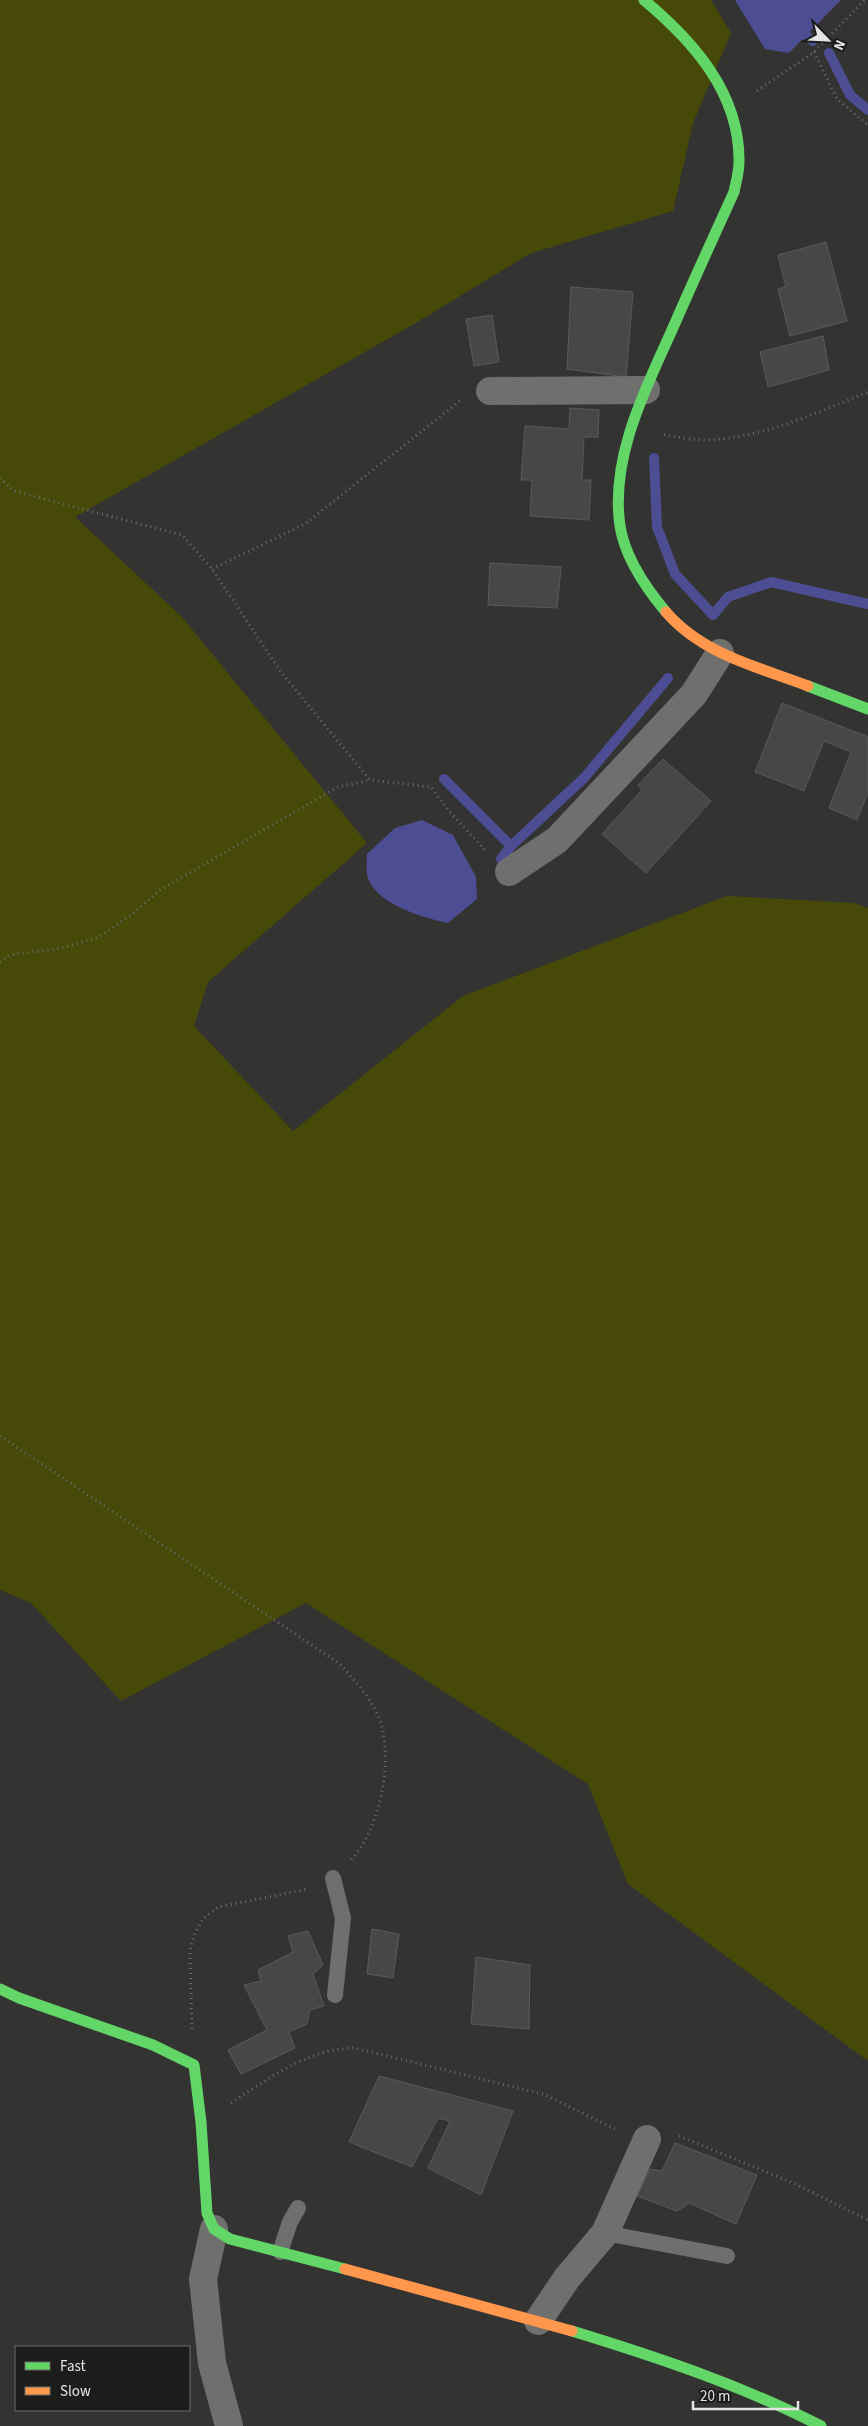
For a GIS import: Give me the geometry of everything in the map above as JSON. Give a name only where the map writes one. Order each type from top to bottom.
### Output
[{"type":"street","points":[[644,0],[668,18],[708,63],[730,106],[739,141],[740,174],[734,192],[646,390],[624,456],[620,482],[620,526],[629,555],[641,578],[668,613],[694,638],[720,653],[868,709]]},
{"type":"street","points":[[490,391],[646,390]]},
{"type":"street","points":[[509,872],[557,840],[694,694],[720,653]]},
{"type":"street","points":[[0,1989],[19,1998],[153,2045],[194,2065],[201,2122],[207,2213],[214,2229],[230,2239],[538,2320],[674,2362],[771,2400],[821,2426]]},
{"type":"street","points":[[538,2320],[567,2278],[605,2233],[647,2140]]},
{"type":"street","points":[[214,2229],[203,2279],[212,2363],[229,2426]]},
{"type":"lane","points":[[333,1878],[343,1918],[335,1995]]},
{"type":"lane","points":[[280,2252],[290,2222],[298,2208]]},
{"type":"lane","points":[[605,2233],[727,2256]]},
{"type":"path","points":[[781,75],[814,52],[865,0]]},
{"type":"path","points":[[814,52],[838,99],[868,125]]},
{"type":"path","points":[[212,569],[305,524],[460,401],[490,391]]},
{"type":"path","points":[[632,429],[706,440],[746,435],[795,422],[868,392]]},
{"type":"path","points":[[0,478],[14,491],[182,536],[212,569],[282,672],[370,780]]},
{"type":"path","points":[[0,962],[10,955],[62,948],[99,936],[132,915],[168,885],[338,788],[370,780],[431,788],[480,846],[509,872]]},
{"type":"path","points":[[0,1436],[340,1664],[366,1693],[382,1727],[385,1771],[378,1808],[368,1832],[354,1857],[333,1878],[305,1890],[218,1907],[203,1919],[195,1933],[190,1950],[194,2065]]},
{"type":"path","points":[[201,2122],[291,2065],[334,2049],[354,2048],[543,2094],[628,2135],[647,2140],[680,2136],[793,2183],[868,2220]]},
{"type":"shaded area","points":[[0,0],[711,0],[731,33],[693,123],[673,211],[531,253],[414,324],[75,517],[182,617],[367,843],[208,982],[194,1026],[293,1131],[463,996],[727,896],[854,903],[868,908],[868,2061],[628,1884],[588,1784],[306,1603],[121,1701],[31,1603],[0,1590]]},
{"type":"shaded area","points":[[735,0],[841,0],[789,53],[765,49]]},
{"type":"shaded area","points":[[422,820],[453,835],[476,877],[477,899],[448,923],[413,913],[388,901],[371,884],[367,874],[367,854],[395,828]]},
{"type":"building","points":[[826,242],[847,321],[790,336],[778,289],[786,287],[778,255]]},
{"type":"building","points":[[571,287],[633,292],[626,377],[567,369]]},
{"type":"building","points":[[492,315],[499,362],[474,366],[466,319]]},
{"type":"building","points":[[823,336],[829,370],[768,387],[760,352]]},
{"type":"building","points":[[570,408],[599,410],[598,437],[584,437],[582,480],[591,480],[589,520],[530,516],[532,480],[521,480],[525,426],[569,429]]},
{"type":"building","points":[[490,563],[561,567],[557,608],[488,605]]},
{"type":"building","points":[[782,703],[868,737],[868,792],[857,820],[829,808],[851,752],[824,741],[804,791],[755,772]]},
{"type":"building","points":[[663,759],[711,801],[646,873],[602,834],[642,790],[638,785]]},
{"type":"building","points":[[372,1929],[399,1934],[393,1978],[367,1974]]},
{"type":"building","points":[[308,1931],[323,1965],[313,1974],[324,2006],[310,2010],[307,2024],[289,2032],[295,2048],[241,2074],[228,2050],[267,2030],[244,1985],[261,1981],[258,1970],[293,1952],[288,1936]]},
{"type":"building","points":[[476,1957],[530,1965],[529,2029],[471,2024]]},
{"type":"building","points":[[379,2076],[513,2111],[481,2195],[428,2168],[450,2121],[438,2118],[412,2167],[349,2142]]},
{"type":"building","points":[[675,2143],[757,2175],[736,2224],[689,2203],[677,2211],[637,2196],[650,2169],[662,2171]]},
{"type":"waterway","points":[[795,27],[813,41]]},
{"type":"waterway","points":[[829,53],[850,95],[868,110]]},
{"type":"waterway","points":[[654,458],[657,527],[675,574],[713,615],[728,597],[771,582],[868,604]]},
{"type":"waterway","points":[[444,779],[511,846],[584,778],[668,678]]},
{"type":"waterway","points":[[501,859],[511,846]]},
{"type":"traffic: fast","points":[[644,0],[680,33],[710,70],[722,91],[731,113],[737,137],[739,162],[734,192],[641,400],[632,425],[620,475],[618,501],[620,526],[626,549],[637,572],[666,612]]},
{"type":"traffic: fast","points":[[808,686],[868,709]]},
{"type":"traffic: fast","points":[[0,1989],[19,1998],[153,2045],[194,2065],[201,2122],[207,2213],[214,2229],[230,2239],[345,2269]]},
{"type":"traffic: fast","points":[[572,2331],[698,2373],[791,2411],[821,2426]]},
{"type":"traffic: slow","points":[[666,612],[696,639],[714,649],[732,658],[808,686]]},
{"type":"traffic: slow","points":[[345,2269],[572,2331]]}]
